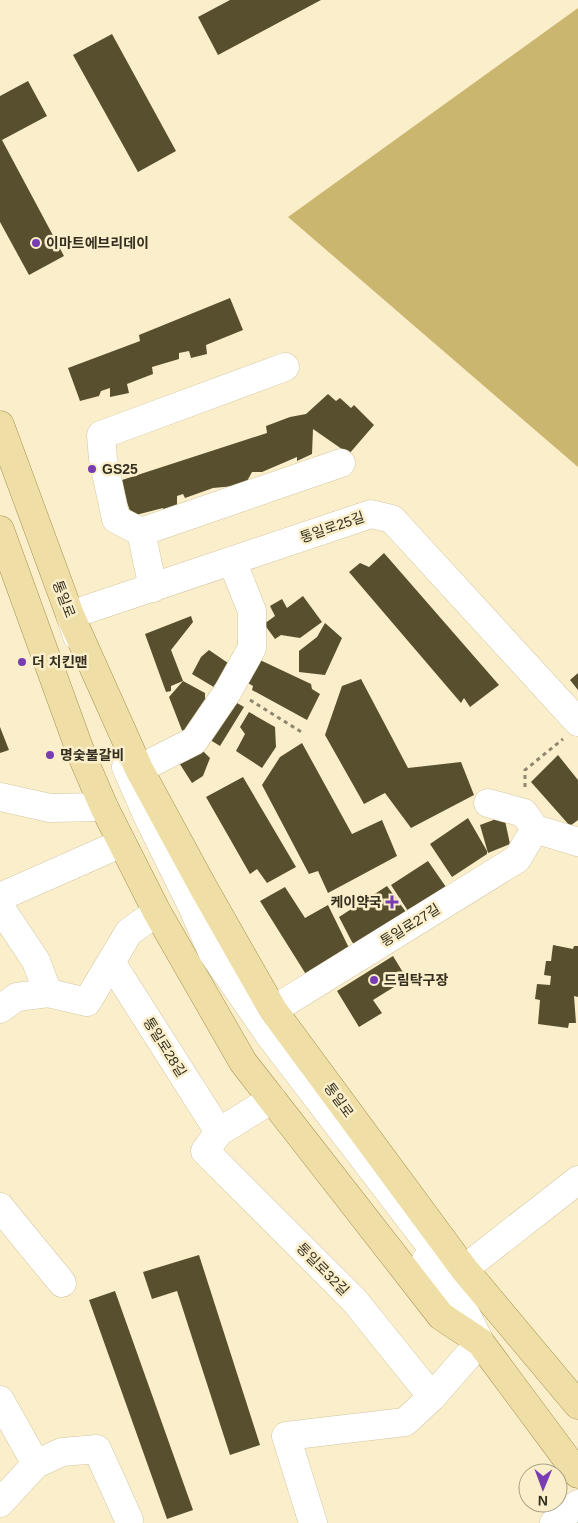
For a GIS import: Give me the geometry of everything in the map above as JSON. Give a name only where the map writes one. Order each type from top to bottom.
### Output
[{"type":"main road","name":"통일로","points":[[0,425],[70,615],[139,769],[273,1010],[464,1270],[578,1405]]},
{"type":"main road","points":[[0,530],[82,756],[104,807],[162,919],[243,1062],[441,1316],[480,1342],[578,1474]]},
{"type":"main road","points":[[36,627],[70,615]]},
{"type":"main road","points":[[480,1342],[507,1320]]},
{"type":"street","points":[[285,367],[101,435],[103,459],[116,519],[141,532],[341,463]]},
{"type":"street","name":"통일로25길","points":[[70,615],[371,514],[392,520],[574,728]]},
{"type":"street","points":[[141,532],[153,588]]},
{"type":"street","points":[[139,769],[194,741],[230,687],[252,648],[252,611],[232,561]]},
{"type":"street","points":[[70,615],[98,698],[119,751],[212,952],[270,1036],[426,1240],[466,1286],[507,1320]]},
{"type":"street","points":[[0,797],[50,808],[104,807]]},
{"type":"street","points":[[488,803],[578,842]]},
{"type":"street","name":"통일로27길","points":[[273,1010],[517,859],[529,821]]},
{"type":"street","points":[[0,897],[122,843]]},
{"type":"street","points":[[0,907],[36,961],[48,993]]},
{"type":"street","points":[[0,1009],[17,997],[48,993],[87,1002],[129,932],[162,919],[217,987],[461,1304],[480,1342],[432,1397],[405,1422],[286,1436],[313,1523]]},
{"type":"street","name":"통일로28길","points":[[111,962],[212,1142]]},
{"type":"street","points":[[212,1142],[272,1099]]},
{"type":"street","name":"통일로32길","points":[[212,1142],[354,1300],[432,1397]]},
{"type":"street","points":[[464,1270],[578,1180]]},
{"type":"street","points":[[0,1207],[62,1283]]},
{"type":"street","points":[[0,1400],[36,1464]]},
{"type":"street","points":[[1,1500],[36,1464],[62,1452],[97,1449],[128,1522]]},
{"type":"street","points":[[554,1523],[578,1504]]},
{"type":"path","points":[[230,687],[303,733]]},
{"type":"path","points":[[529,821],[525,770],[574,728]]},
{"type":"shaded area","points":[[578,8],[578,467],[288,217]]},
{"type":"building","points":[[230,0],[321,0],[218,55],[198,17]]},
{"type":"building","points":[[112,34],[176,151],[138,172],[73,55]]},
{"type":"building","points":[[28,81],[47,116],[2,140],[64,256],[29,275],[0,222],[0,96]]},
{"type":"building","points":[[230,298],[243,330],[206,345],[207,354],[191,358],[189,351],[179,353],[179,359],[152,367],[153,374],[127,384],[129,393],[110,397],[110,388],[101,391],[99,396],[80,401],[68,368],[140,341],[139,335]]},
{"type":"building","points":[[328,394],[336,401],[340,398],[351,408],[354,405],[374,425],[349,454],[313,429],[312,454],[297,461],[297,457],[262,472],[252,472],[245,485],[213,488],[185,498],[183,494],[177,496],[177,507],[164,511],[163,508],[132,516],[119,481],[267,433],[266,426],[290,417],[306,414]]},
{"type":"building","points":[[384,553],[499,685],[470,707],[464,698],[461,703],[349,572],[360,563],[369,567]]},
{"type":"building","points":[[303,596],[322,622],[300,638],[281,635],[275,639],[264,624],[275,616],[270,606],[282,599],[287,608]]},
{"type":"building","points":[[191,616],[193,622],[171,650],[183,681],[171,686],[171,691],[166,692],[145,634]]},
{"type":"building","points":[[325,623],[342,638],[325,675],[299,672],[299,651],[317,637]]},
{"type":"building","points":[[209,650],[228,663],[229,670],[217,689],[192,674],[201,657]]},
{"type":"building","points":[[260,660],[311,684],[312,689],[320,694],[307,720],[252,690],[253,686],[248,683]]},
{"type":"building","points":[[578,673],[578,690],[570,680]]},
{"type":"building","points":[[361,679],[408,768],[461,762],[474,795],[411,828],[385,793],[364,804],[325,735],[342,686]]},
{"type":"building","points":[[183,681],[205,693],[205,698],[211,701],[183,733],[169,697]]},
{"type":"building","points":[[230,699],[244,707],[220,746],[207,738]]},
{"type":"building","points":[[249,712],[275,727],[276,747],[262,768],[236,751],[245,734],[240,727]]},
{"type":"building","points":[[0,727],[9,750],[0,753]]},
{"type":"building","points":[[302,743],[352,834],[382,820],[397,856],[328,893],[318,871],[309,874],[262,785],[280,757]]},
{"type":"building","points":[[199,747],[210,758],[203,776],[192,783],[176,758]]},
{"type":"building","points":[[558,755],[578,780],[578,820],[570,826],[531,782]]},
{"type":"building","points":[[243,777],[296,867],[267,883],[257,869],[250,874],[206,797]]},
{"type":"building","points":[[504,816],[510,844],[488,853],[480,825]]},
{"type":"building","points":[[468,818],[487,854],[452,877],[430,844]]},
{"type":"building","points":[[428,861],[446,887],[408,911],[391,885]]},
{"type":"building","points":[[387,886],[406,912],[356,946],[339,917]]},
{"type":"building","points":[[285,887],[305,918],[328,905],[349,948],[307,976],[260,901]]},
{"type":"building","points":[[553,945],[573,949],[574,946],[578,946],[578,997],[574,996],[576,1023],[569,1023],[568,1028],[538,1024],[540,1000],[535,999],[537,984],[550,985],[551,976],[544,975],[546,961],[551,961]]},
{"type":"building","points":[[393,956],[407,979],[373,1000],[382,1013],[359,1027],[337,991]]},
{"type":"building","points":[[199,1255],[260,1445],[230,1455],[177,1291],[152,1299],[143,1272]]},
{"type":"building","points":[[115,1291],[193,1510],[167,1519],[89,1300]]},
{"type":"place","name":"이마트에브리데이","points":[[36,243]]},
{"type":"place","name":"GS25","points":[[92,469]]},
{"type":"place","name":"더 치킨맨","points":[[22,662]]},
{"type":"place","name":"명숯불갈비","points":[[50,755]]},
{"type":"place","name":"케이약국","points":[[392,902]]},
{"type":"place","name":"드림탁구장","points":[[374,980]]}]
